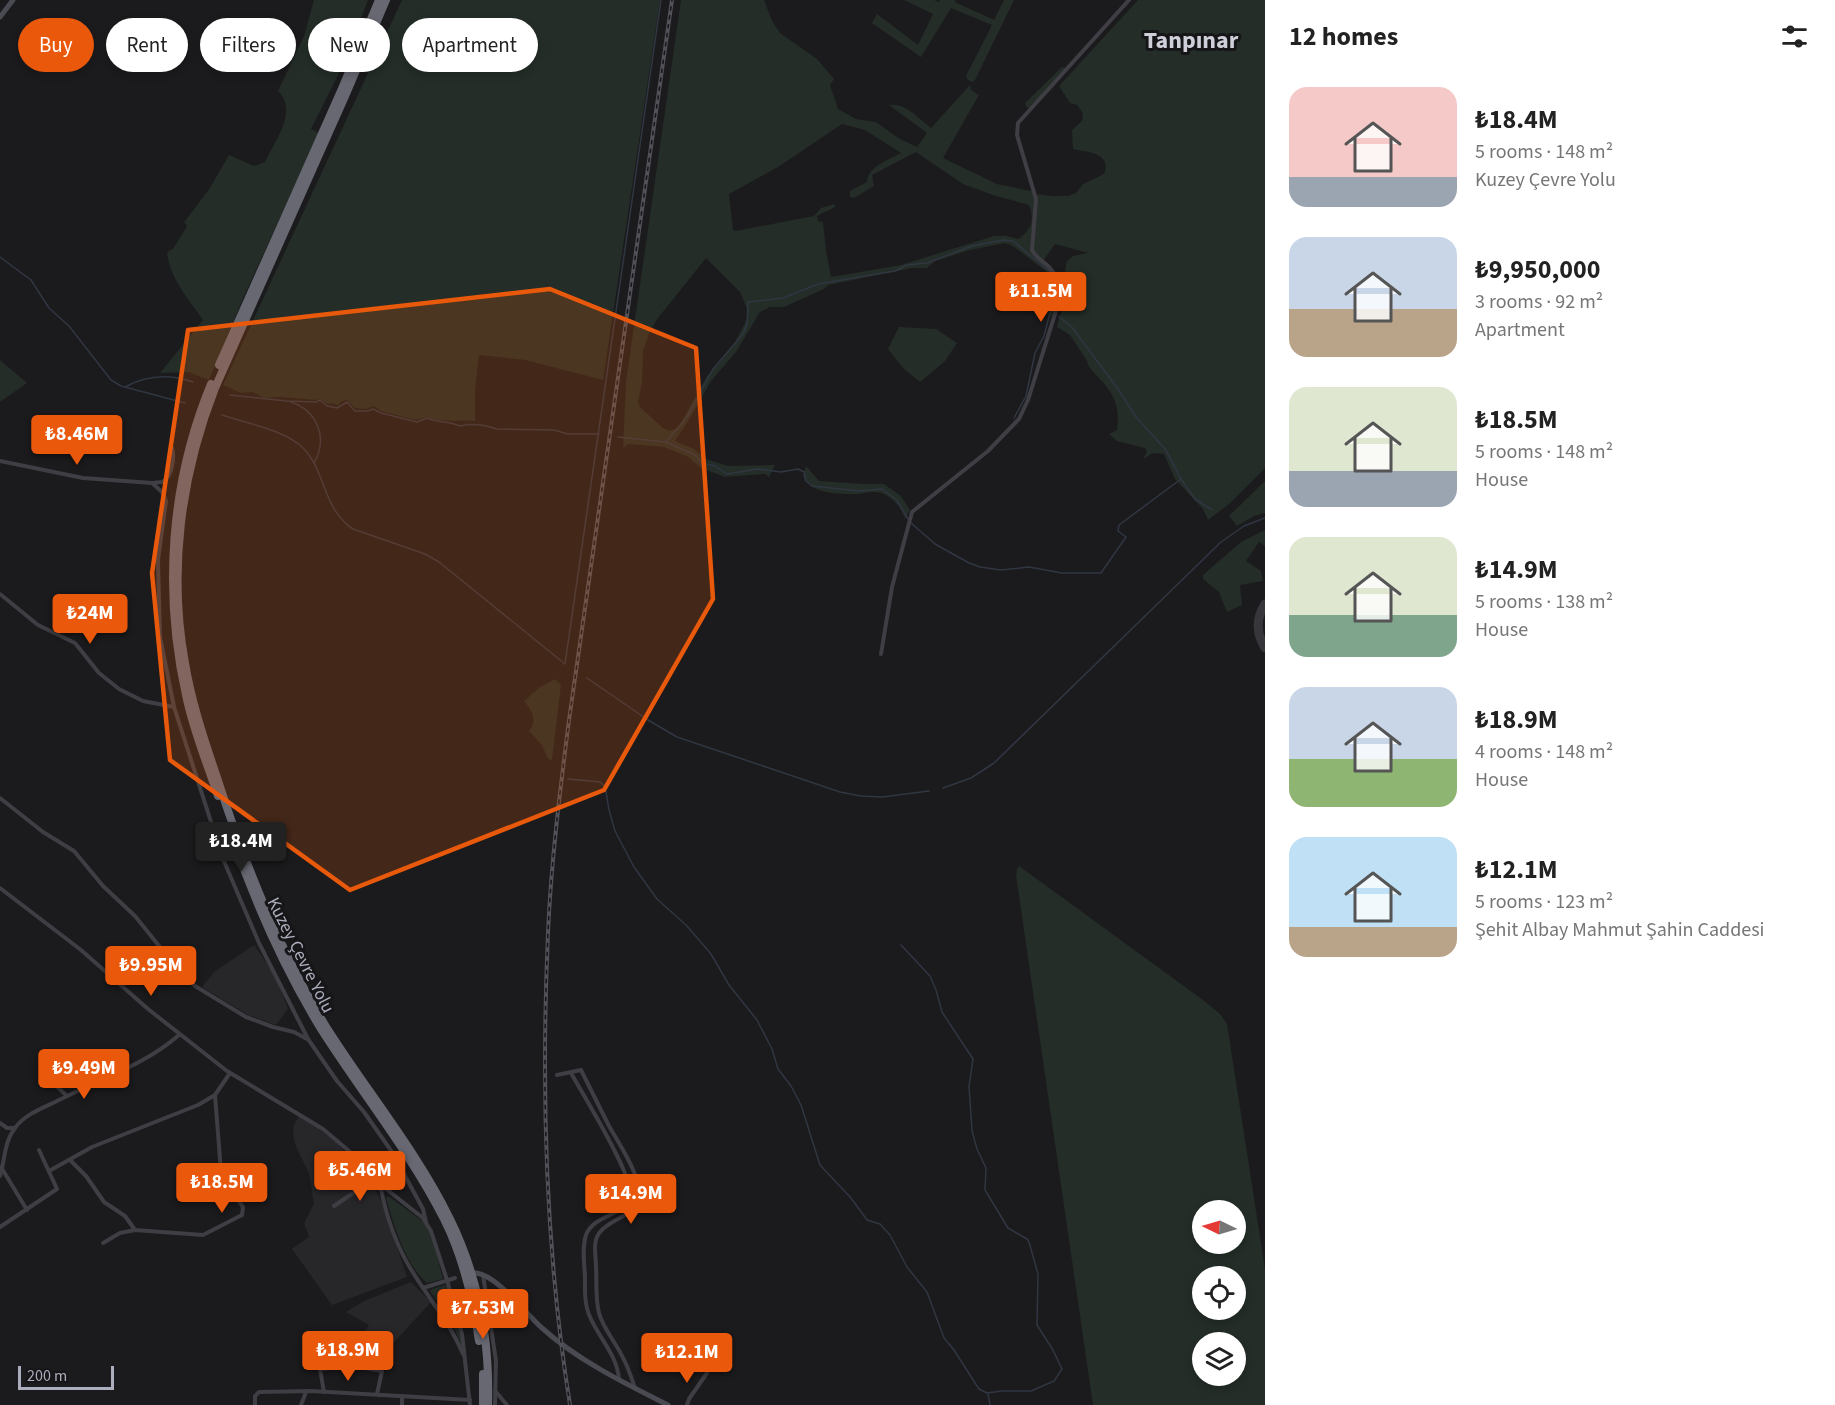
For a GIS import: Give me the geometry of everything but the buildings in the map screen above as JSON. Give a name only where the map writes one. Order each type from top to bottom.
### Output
[{"type":"highway","points":[[346,94],[386,0]]},
{"type":"highway","points":[[286,221],[391,0]]},
{"type":"highway","points":[[200,420],[212,387],[278,240],[377,3]]},
{"type":"highway","name":"Kuzey Çevre Yolu","points":[[200,420],[178,501],[172,574],[175,633],[189,707],[247,878],[274,941],[320,1026],[422,1180],[453,1239],[466,1275],[477,1321],[483,1405]]},
{"type":"highway","name":"Kuzey Çevre Yolu","points":[[200,420],[184,502],[177,574],[178,610],[185,663],[201,731],[252,876],[291,964],[325,1024],[427,1178],[458,1238],[473,1280],[483,1326],[488,1367],[488,1405]]},
{"type":"street","points":[[0,17],[13,0]]},
{"type":"street","points":[[881,654],[888,603],[905,531],[912,512],[988,451],[1015,423],[1026,405],[1056,314],[1058,300],[1056,278],[1052,270],[1032,250],[1036,199],[1017,135],[1018,123],[1129,0]]},
{"type":"street","points":[[0,461],[83,478],[152,483],[162,482],[168,477],[174,458],[172,448]]},
{"type":"street","points":[[152,483],[162,492],[166,501],[158,560],[160,634],[174,707],[223,859],[259,943],[308,1039],[392,1152],[423,1209],[426,1222]]},
{"type":"street","points":[[0,594],[38,625],[75,643],[99,673],[119,688],[149,703],[174,707]]},
{"type":"street","points":[[0,798],[43,832],[74,851],[103,886],[135,916],[176,967],[195,986],[246,1017],[298,1033],[308,1039]]},
{"type":"street","points":[[0,888],[87,955],[179,1035],[230,1073],[323,1129],[349,1151],[378,1182],[417,1212],[431,1231],[462,1334],[469,1402]]},
{"type":"street","points":[[0,1176],[5,1149],[15,1128],[30,1115],[134,1065],[179,1035]]},
{"type":"street","points":[[557,1076],[581,1071],[620,1143],[639,1188],[638,1201],[631,1211],[598,1234],[595,1253],[595,1287],[599,1314],[625,1361],[635,1388]]},
{"type":"street","points":[[50,1171],[92,1147],[174,1115],[215,1095],[230,1073]]},
{"type":"street","points":[[571,1073],[624,1171],[630,1189],[626,1204],[594,1223],[587,1232],[585,1242],[587,1310],[615,1360],[619,1379]]},
{"type":"street","points":[[45,1075],[67,1096]]},
{"type":"street","points":[[103,1243],[120,1233],[135,1230],[203,1235],[243,1214],[242,1206],[225,1182],[221,1172],[215,1095]]},
{"type":"street","points":[[0,1123],[7,1128],[15,1128]]},
{"type":"street","points":[[0,1227],[57,1189],[39,1149]]},
{"type":"street","points":[[70,1160],[84,1173],[104,1203],[125,1216],[135,1230]]},
{"type":"street","points":[[1,1167],[27,1210]]},
{"type":"street","points":[[334,1206],[358,1189],[378,1182]]},
{"type":"street","points":[[378,1182],[386,1215],[396,1242],[423,1288],[448,1324],[466,1363]]},
{"type":"street","points":[[476,1273],[493,1280],[551,1336],[619,1379],[668,1405]]},
{"type":"street","points":[[483,1274],[496,1361],[495,1405]]},
{"type":"street","points":[[423,1288],[455,1278]]},
{"type":"street","points":[[324,1392],[320,1369],[353,1366],[382,1371],[377,1394]]},
{"type":"street","points":[[687,1405],[708,1373]]},
{"type":"street","points":[[255,1405],[255,1396],[259,1392],[306,1391],[469,1402]]},
{"type":"street","points":[[301,1405],[306,1391]]},
{"type":"street","points":[[496,1392],[507,1405]]},
{"type":"street","points":[[402,1396],[402,1405]]},
{"type":"street","points":[[463,1405],[469,1402]]},
{"type":"highlighted area","points":[[550,289],[696,348],[713,599],[604,790],[350,890],[170,760],[152,573],[188,330]]},
{"type":"shaded area","points":[[314,0],[368,0],[361,18],[309,18]]},
{"type":"shaded area","points":[[402,0],[660,0],[603,380],[525,360],[479,355],[475,391],[475,421],[444,421],[427,417],[415,420],[381,411],[374,406],[367,409],[355,408],[347,400],[338,405],[328,404],[319,399],[264,398],[253,392],[241,393],[223,385],[369,72],[390,72],[390,26]]},
{"type":"shaded area","points":[[681,0],[764,0],[772,21],[780,33],[817,59],[834,79],[830,85],[838,109],[856,119],[876,122],[898,138],[917,147],[927,133],[889,105],[901,106],[931,128],[970,85],[971,90],[979,95],[943,158],[997,184],[1031,191],[1035,194],[1068,196],[1076,193],[1083,184],[1104,174],[1106,167],[1102,158],[1097,155],[1073,149],[1072,130],[1082,121],[1083,113],[1077,105],[1070,103],[1059,86],[1138,0],[1265,0],[1265,468],[1229,504],[1208,520],[1203,509],[1175,479],[1164,454],[1153,453],[1143,459],[1147,452],[1145,448],[1117,441],[1109,434],[1117,430],[1115,401],[1104,383],[1090,368],[1070,335],[1057,327],[1062,309],[1062,285],[1067,261],[1073,256],[1088,253],[1055,244],[1043,261],[1053,275],[1057,288],[1052,317],[1048,314],[1050,297],[1047,272],[1013,246],[1005,243],[970,250],[935,261],[927,268],[912,268],[828,285],[784,307],[770,307],[760,312],[736,352],[711,381],[675,441],[694,449],[706,459],[728,466],[775,465],[769,477],[765,474],[725,477],[701,468],[688,457],[664,447],[628,444],[623,448],[626,382]],"holes":[[[842,124],[865,130],[901,153],[875,168],[868,176],[867,182],[850,191],[850,197],[854,198],[874,186],[872,175],[916,152],[963,184],[1029,205],[1032,215],[1029,228],[1018,239],[994,236],[901,265],[831,277],[823,222],[818,221],[817,216],[835,207],[835,204],[821,208],[814,216],[733,230],[729,194],[778,167]],[[706,258],[740,292],[747,309],[747,319],[733,346],[707,376],[678,428],[669,431],[640,407],[638,402],[642,383],[643,351],[650,331],[658,318]]]},
{"type":"shaded area","points":[[904,0],[939,2],[940,0],[955,0],[994,20],[1004,0],[1014,0],[972,82],[966,76],[992,25],[951,8],[921,57],[872,23],[877,14],[918,45],[933,14]]},
{"type":"shaded area","points":[[308,22],[308,72],[340,72],[311,129],[319,133],[244,296],[209,380],[188,372],[160,373],[203,320],[176,280],[167,252],[173,249],[187,226],[184,222],[208,191],[229,155],[254,166],[265,162],[279,136],[285,117],[284,99],[278,91],[287,72],[296,72],[296,53]]},
{"type":"shaded area","points":[[1062,67],[1065,68],[1030,108],[1026,107],[1025,103]]},
{"type":"shaded area","points":[[899,327],[936,329],[957,343],[945,361],[920,382],[904,369],[888,349]]},
{"type":"shaded area","points":[[0,360],[27,383],[0,402]]},
{"type":"shaded area","points":[[806,466],[819,481],[884,484],[901,496],[910,510],[905,519],[893,500],[877,492],[843,494],[819,490],[812,487],[803,476]]},
{"type":"shaded area","points":[[1265,481],[1265,513],[1254,516],[1237,526],[1229,516]]},
{"type":"shaded area","points":[[1265,530],[1265,546],[1259,542],[1246,561],[1261,571],[1263,581],[1240,585],[1242,605],[1227,612],[1219,592],[1203,579],[1203,575],[1241,542]]},
{"type":"shaded area","points":[[555,679],[561,685],[552,760],[548,759],[542,745],[529,731],[532,727],[533,716],[524,701],[540,687]]},
{"type":"shaded area","points":[[1019,866],[1203,1000],[1220,1014],[1227,1024],[1265,1269],[1265,1405],[1093,1405],[1016,875]]},
{"type":"shaded area","points":[[254,945],[275,975],[288,1009],[276,1025],[248,1015],[202,987],[214,972]]},
{"type":"shaded area","points":[[299,1116],[304,1117],[335,1141],[370,1178],[383,1205],[407,1277],[332,1305],[292,1249],[309,1237],[304,1223],[314,1204],[309,1173],[296,1147],[293,1135],[294,1125]]},
{"type":"shaded area","points":[[388,1196],[424,1222],[431,1233],[443,1279],[427,1283],[412,1265],[397,1233],[386,1198]]},
{"type":"shaded area","points":[[411,1282],[431,1302],[386,1351],[360,1339],[369,1325],[346,1312],[364,1301]]},
{"type":"shaded area","points":[[447,1285],[461,1334],[463,1349],[453,1326],[430,1291]]},
{"type":"waterway","points":[[222,415],[276,432],[295,442],[311,457],[330,501],[343,521],[353,529],[425,554],[439,562],[565,664],[661,0]]},
{"type":"waterway","points":[[666,442],[687,417],[713,369],[743,334],[747,324],[748,302],[783,298],[818,284],[895,271],[907,265],[927,263],[972,246],[1004,240],[1013,241],[1050,272],[1052,279],[1053,301],[1044,336],[1035,353],[1026,396],[1014,418]]},
{"type":"waterway","points":[[0,257],[31,280],[49,308],[69,326],[111,380],[121,386],[185,403]]},
{"type":"waterway","points":[[1059,317],[1071,326],[1136,417],[1166,450],[1181,479],[1195,499],[1212,510]]},
{"type":"waterway","points":[[125,387],[142,380],[159,377],[193,382]]},
{"type":"waterway","points":[[230,395],[286,401]]},
{"type":"waterway","points":[[286,401],[316,402],[320,400],[327,406],[337,408],[347,402],[355,411],[373,409],[417,422],[427,418],[460,426],[474,425],[497,429],[599,434]]},
{"type":"waterway","points":[[291,402],[308,412],[318,427],[320,445],[314,463]]},
{"type":"waterway","points":[[618,437],[666,442],[695,455],[702,463],[715,466],[727,474],[758,469],[781,472],[798,469],[804,472],[806,481],[812,486],[860,491],[882,489],[897,500],[908,519]]},
{"type":"waterway","points":[[911,523],[935,544],[980,567],[1001,570],[1029,567],[1062,573],[1101,573],[1126,537],[1118,531],[1119,525],[1181,479]]},
{"type":"waterway","points":[[943,788],[971,778],[994,763],[1221,542],[1244,526],[1265,518]]},
{"type":"waterway","points":[[587,678],[677,737],[840,792],[882,797],[929,791]]},
{"type":"waterway","points":[[568,779],[600,782],[605,786],[615,831],[634,867],[657,899],[687,926],[711,954],[729,985],[757,1020],[772,1049],[778,1069],[791,1086],[801,1105],[820,1165],[851,1198],[867,1220],[880,1224],[890,1235],[907,1267],[927,1292],[944,1338],[979,1389],[987,1393],[1031,1391],[1054,1381],[1062,1369],[1037,1325],[1038,1274],[1029,1242],[1008,1228],[985,1190],[986,1168],[972,1131],[969,1086],[973,1059],[942,1012],[930,976],[901,945]]},
{"type":"waterway","points":[[988,1394],[990,1405]]},
{"type":"taxiway","points":[[1265,604],[1258,626],[1265,648]]},
{"type":"railway","points":[[570,1405],[555,1288],[547,1169],[545,1051],[551,880],[569,720],[672,0]]},
{"type":"district","name":"Tanpınar","points":[[1191,40]]}]
